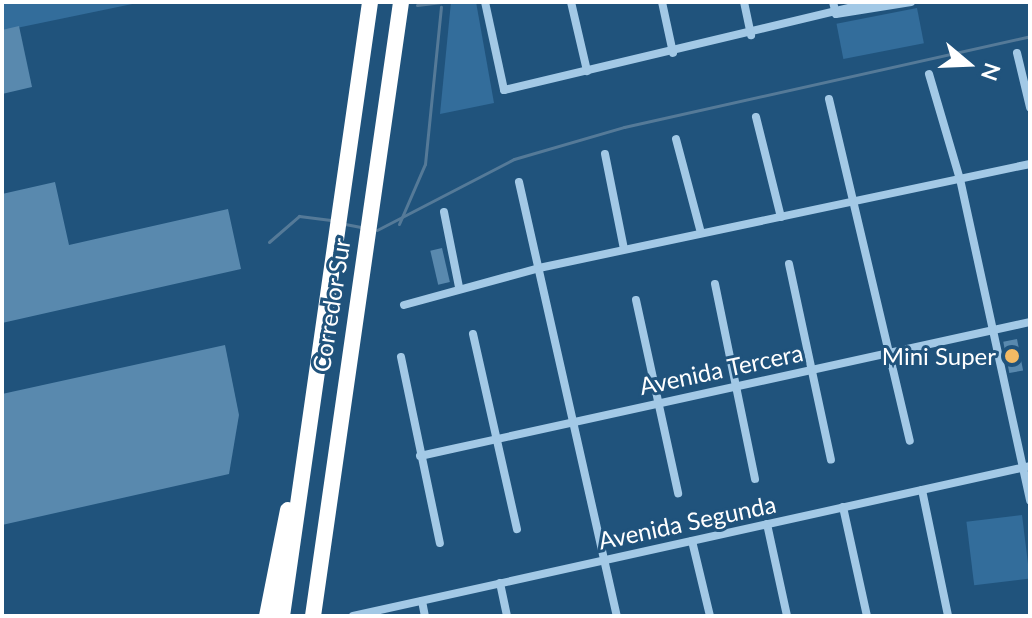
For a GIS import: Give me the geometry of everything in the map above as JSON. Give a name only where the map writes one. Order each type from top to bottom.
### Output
[{"type":"highway","name":"Corredor Sur","points":[[282,616],[370,2]]},
{"type":"highway","name":"Corredor Sur","points":[[313,616],[324,517],[401,2]]},
{"type":"highway","points":[[267,616],[312,399]]},
{"type":"highway","points":[[321,616],[324,517]]},
{"type":"street","points":[[485,2],[504,90],[751,35],[872,2]]},
{"type":"street","points":[[571,2],[587,71]]},
{"type":"street","points":[[662,2],[673,53]]},
{"type":"street","points":[[744,2],[751,35]]},
{"type":"street","points":[[833,2],[836,14]]},
{"type":"street","points":[[836,14],[911,2]]},
{"type":"street","points":[[1017,53],[1030,107]]},
{"type":"street","points":[[929,74],[960,179],[990,331],[1026,467],[1030,500]]},
{"type":"street","points":[[829,99],[856,201],[910,441]]},
{"type":"street","points":[[756,117],[781,217]]},
{"type":"street","points":[[676,139],[701,233]]},
{"type":"street","points":[[605,154],[624,249]]},
{"type":"street","points":[[404,305],[459,287],[539,268],[1030,164]]},
{"type":"street","points":[[519,182],[617,616]]},
{"type":"street","points":[[444,212],[459,287]]},
{"type":"street","points":[[789,264],[831,460]]},
{"type":"street","points":[[715,284],[755,479]]},
{"type":"street","points":[[636,300],[678,493]]},
{"type":"street","name":"Avenida Tercera","points":[[420,456],[1030,322]]},
{"type":"street","points":[[473,334],[517,529]]},
{"type":"street","points":[[401,357],[440,543]]},
{"type":"street","name":"Avenida Segunda","points":[[353,616],[1026,467]]},
{"type":"street","points":[[922,490],[948,616]]},
{"type":"street","points":[[843,507],[867,616]]},
{"type":"street","points":[[767,524],[787,616]]},
{"type":"street","points":[[692,541],[710,616]]},
{"type":"street","points":[[500,583],[507,616]]},
{"type":"street","points":[[422,601],[425,616]]},
{"type":"shaded area","points":[[2,2],[142,2],[2,31]]},
{"type":"shaded area","points":[[451,2],[476,2],[494,103],[440,114]]},
{"type":"shaded area","points":[[917,8],[924,43],[843,59],[837,24]]},
{"type":"shaded area","points":[[1022,515],[1030,579],[974,585],[966,522]]},
{"type":"building","points":[[19,26],[32,87],[2,94],[2,30]]},
{"type":"building","points":[[55,182],[69,245],[228,209],[241,269],[2,323],[2,194]]},
{"type":"building","points":[[442,248],[450,282],[438,285],[430,251]]},
{"type":"building","name":"Mini Super","points":[[1017,339],[1023,370],[1009,373],[1003,342]]},
{"type":"building","points":[[225,345],[239,415],[229,474],[2,525],[2,394]]},
{"type":"waterway","points":[[417,5],[442,2]]},
{"type":"waterway","points":[[399,224],[425,164],[441,7]]},
{"type":"waterway","points":[[377,230],[514,159],[624,127],[1030,36]]},
{"type":"waterway","points":[[269,242],[299,216],[331,220]]},
{"type":"waterway","points":[[345,224],[361,227]]},
{"type":"place","name":"Mini Super","points":[[1012,356]]}]
